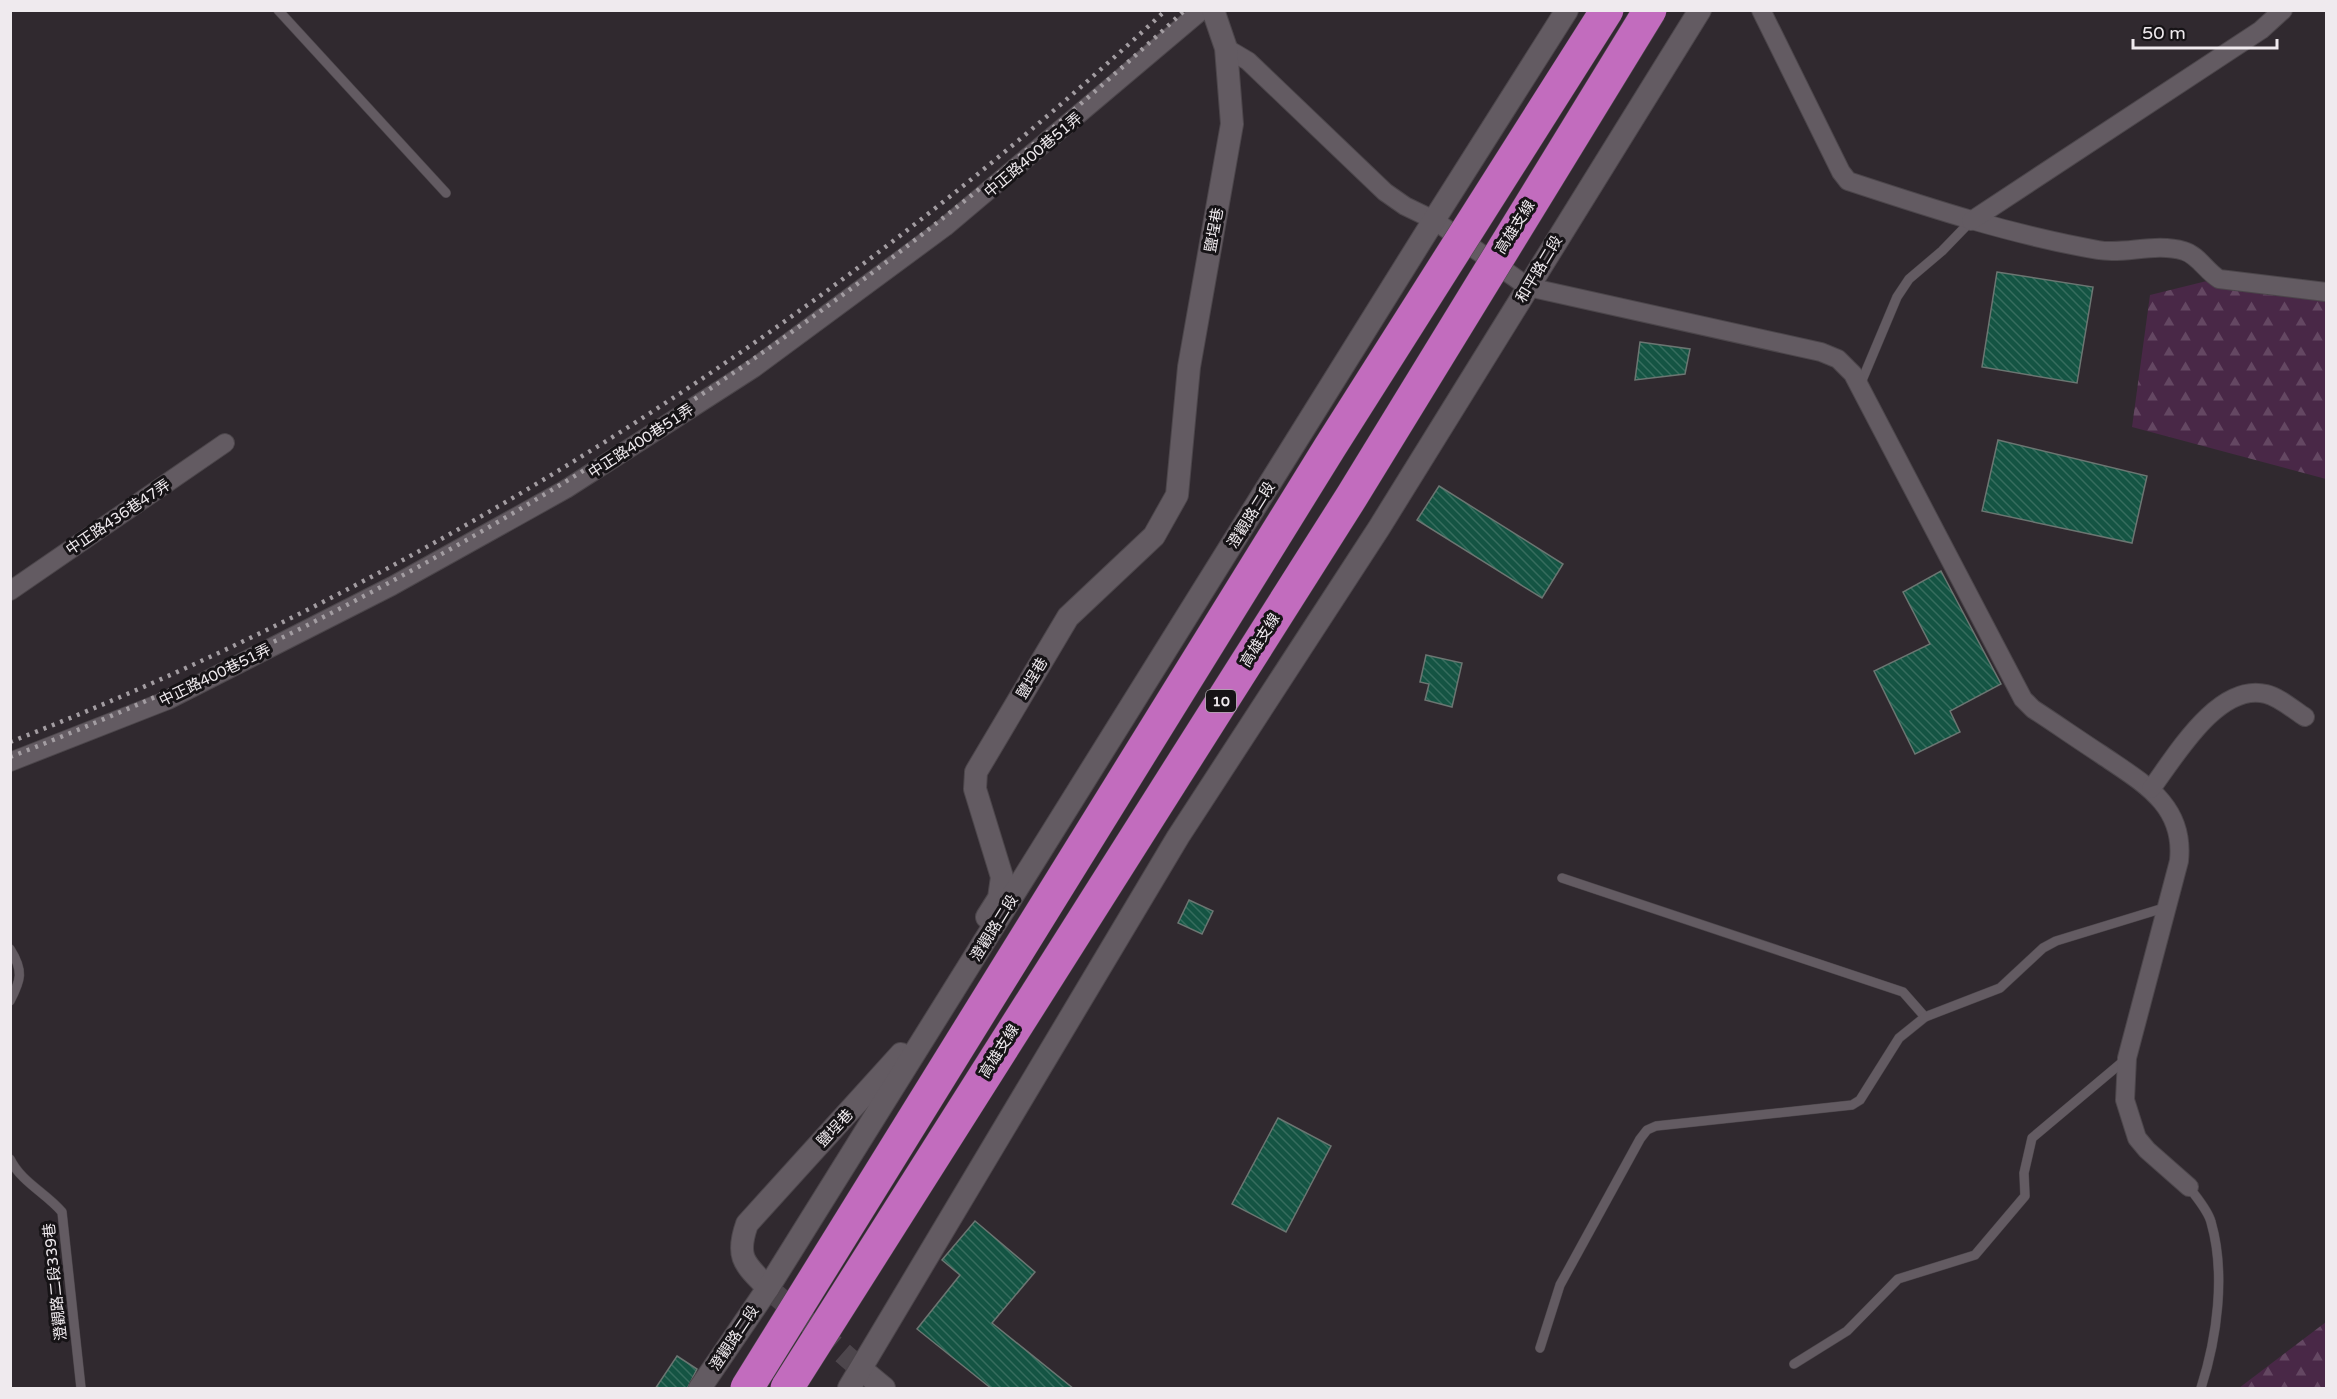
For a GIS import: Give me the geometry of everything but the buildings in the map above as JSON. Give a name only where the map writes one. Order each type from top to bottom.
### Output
[{"type":"highway","points":[[747,1389],[1330,447],[1607,10]]},
{"type":"highway","name":"高雄支線","points":[[787,1389],[1352,496],[1650,10]]},
{"type":"street","name":"中正路400巷51弄","points":[[10,762],[168,700],[392,586],[566,489],[754,368],[945,227],[1202,10]]},
{"type":"street","name":"鹽埕巷","points":[[768,1288],[744,1263],[740,1243],[747,1224],[904,1050],[999,898],[1002,877],[975,789],[976,772],[1068,617],[1154,536],[1177,495],[1189,367],[1230,138],[1227,48],[1213,10]]},
{"type":"street","points":[[1434,220],[1567,10]]},
{"type":"street","name":"和平路二段","points":[[861,1370],[1178,837],[1379,528],[1700,10]]},
{"type":"street","points":[[1761,10],[1841,172],[1848,180],[1971,221],[2101,251],[2142,248],[2184,251],[2194,255],[2207,272],[2219,279],[2326,292]]},
{"type":"street","points":[[1971,221],[2261,30],[2283,10]]},
{"type":"street","points":[[1227,48],[1248,61],[1385,192],[1405,206],[1434,220],[1528,287],[1821,352],[1838,359],[1853,374],[2023,699],[2033,709],[2151,789],[2174,819],[2181,840],[2167,907],[2127,1058],[2125,1100],[2137,1138],[2146,1150],[2188,1186]]},
{"type":"street","name":"澄觀路二段","points":[[700,1389],[768,1288],[1434,220]]},
{"type":"street","name":"中正路436巷47弄","points":[[10,591],[225,444]]},
{"type":"street","points":[[2151,789],[2197,728],[2213,711],[2235,696],[2267,694],[2305,717]]},
{"type":"street","points":[[849,1389],[861,1370],[884,1389]]},
{"type":"lane","points":[[278,10],[446,193]]},
{"type":"lane","points":[[1860,387],[1897,297],[1909,279],[1942,251],[1971,221]]},
{"type":"lane","points":[[1562,878],[1904,992],[1925,1017]]},
{"type":"lane","points":[[1540,1348],[1560,1285],[1647,1130],[1656,1126],[1852,1106],[1860,1101],[1899,1038],[1925,1017],[2000,988],[2043,948],[2056,941],[2167,907]]},
{"type":"lane","points":[[10,949],[20,968],[20,984],[10,1001]]},
{"type":"lane","points":[[1794,1364],[1847,1331],[1898,1279],[1975,1256],[2025,1196],[2024,1173],[2032,1138],[2127,1058]]},
{"type":"lane","name":"澄觀路二段339巷","points":[[10,1158],[34,1188],[53,1201],[62,1212],[81,1389]]},
{"type":"lane","points":[[2188,1186],[2211,1220],[2217,1257],[2217,1304],[2210,1362],[2201,1389]]},
{"type":"green space","points":[[2223,277],[2326,287],[2326,479],[2132,427],[2150,295]]},
{"type":"green space","points":[[2326,1322],[2326,1388],[2239,1388]]},
{"type":"tunnel","points":[[768,1288],[861,1369]]},
{"type":"railway","points":[[10,742],[168,676],[323,602],[475,520],[622,431],[766,335],[904,232],[1038,124],[1166,10]]},
{"type":"railway","points":[[10,757],[171,690],[329,614],[483,530],[633,439],[779,341],[919,237],[1055,126],[1185,10]]}]
